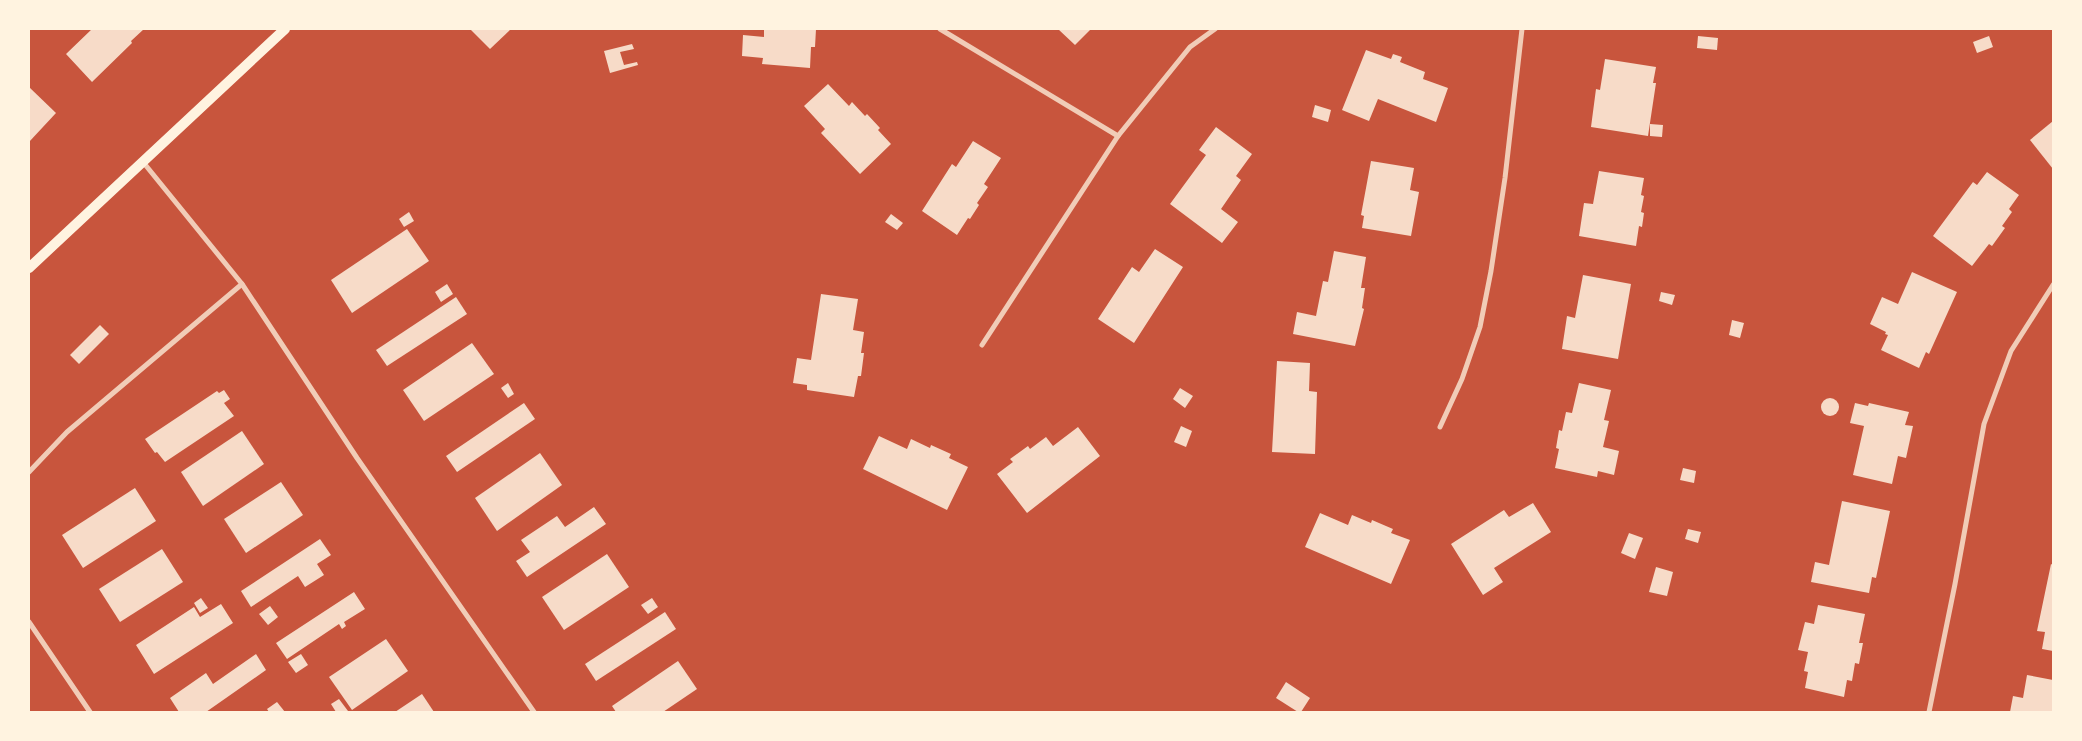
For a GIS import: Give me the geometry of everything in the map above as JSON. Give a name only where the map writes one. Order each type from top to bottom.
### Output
[{"type":"main road","points":[[29,268],[285,29]]},
{"type":"street","points":[[940,29],[1118,136]]},
{"type":"street","points":[[982,345],[1118,136],[1190,47],[1215,29]]},
{"type":"street","points":[[1440,427],[1462,379],[1480,327],[1491,271],[1509,151],[1522,29]]},
{"type":"street","points":[[143,162],[242,284],[357,458],[534,712]]},
{"type":"street","points":[[29,472],[67,432],[242,284]]},
{"type":"street","points":[[1929,712],[1955,584],[1984,424],[2011,351],[2053,285]]},
{"type":"street","points":[[29,622],[90,712]]},
{"type":"building","points":[[92,29],[144,29],[92,82],[66,54]]},
{"type":"building","points":[[470,29],[511,29],[490,49]]},
{"type":"building","points":[[764,29],[816,29],[815,47],[811,47],[810,68],[762,64],[763,58],[742,56],[743,35],[764,37]]},
{"type":"building","points":[[1058,29],[1091,29],[1075,45]]},
{"type":"building","points":[[1698,36],[1718,38],[1717,50],[1697,48]]},
{"type":"building","points":[[1989,36],[1993,47],[1977,53],[1973,42]]},
{"type":"building","points":[[632,44],[634,49],[620,52],[624,65],[637,62],[638,65],[610,73],[604,51]]},
{"type":"building","points":[[1366,50],[1391,59],[1393,54],[1402,57],[1400,62],[1425,72],[1423,79],[1448,88],[1436,122],[1378,99],[1369,121],[1342,110]]},
{"type":"building","points":[[1605,59],[1656,67],[1653,83],[1656,83],[1648,136],[1591,127],[1596,89],[1600,90]]},
{"type":"building","points":[[828,84],[849,106],[852,102],[865,116],[867,114],[891,144],[860,174],[821,133],[825,129],[804,106]]},
{"type":"building","points":[[29,87],[56,113],[29,142]]},
{"type":"building","points":[[1315,105],[1331,110],[1328,122],[1312,117]]},
{"type":"building","points":[[2053,121],[2053,169],[2030,140]]},
{"type":"building","points":[[1650,124],[1663,125],[1662,137],[1650,136]]},
{"type":"building","points":[[1216,127],[1252,154],[1236,176],[1241,180],[1221,209],[1238,222],[1222,243],[1170,204],[1206,155],[1199,150]]},
{"type":"building","points":[[973,141],[1001,158],[984,184],[988,187],[977,203],[979,205],[957,235],[922,211],[952,164],[956,167]]},
{"type":"building","points":[[1371,161],[1414,168],[1410,190],[1419,192],[1411,236],[1362,228],[1364,216],[1361,215]]},
{"type":"building","points":[[1599,171],[1644,178],[1641,195],[1644,196],[1641,212],[1644,213],[1642,227],[1639,226],[1636,246],[1579,236],[1584,203],[1593,204]]},
{"type":"building","points":[[1987,172],[2019,195],[2009,209],[2012,212],[2002,226],[2005,228],[1992,246],[1989,244],[1972,266],[1933,236],[1973,182],[1977,185]]},
{"type":"building","points":[[409,212],[414,221],[404,227],[399,219]]},
{"type":"building","points":[[891,214],[903,223],[897,230],[885,222]]},
{"type":"building","points":[[407,229],[429,261],[352,313],[331,280]]},
{"type":"building","points":[[1155,249],[1183,267],[1134,343],[1098,319],[1132,267],[1139,272]]},
{"type":"building","points":[[1334,251],[1366,257],[1361,288],[1365,288],[1362,308],[1364,309],[1355,346],[1293,334],[1297,312],[1316,316],[1323,281],[1328,282]]},
{"type":"building","points":[[1912,272],[1957,292],[1929,354],[1926,352],[1919,368],[1881,350],[1888,335],[1885,334],[1886,332],[1870,324],[1882,297],[1898,304]]},
{"type":"building","points":[[1583,275],[1631,284],[1618,359],[1562,349],[1567,316],[1575,318]]},
{"type":"building","points":[[447,284],[453,294],[441,302],[435,292]]},
{"type":"building","points":[[1661,292],[1675,295],[1672,305],[1659,301]]},
{"type":"building","points":[[821,294],[858,299],[853,330],[864,332],[861,353],[864,353],[861,376],[858,376],[854,397],[807,390],[807,385],[793,383],[797,358],[811,360]]},
{"type":"building","points":[[456,297],[467,314],[387,366],[376,350]]},
{"type":"building","points":[[1732,320],[1744,323],[1740,338],[1729,335]]},
{"type":"building","points":[[100,325],[109,334],[79,364],[70,355]]},
{"type":"building","points":[[472,343],[494,374],[424,421],[403,390]]},
{"type":"building","points":[[1277,361],[1310,363],[1309,391],[1317,392],[1315,454],[1272,452]]},
{"type":"building","points":[[508,383],[514,394],[508,398],[501,388]]},
{"type":"building","points":[[1579,383],[1611,390],[1604,420],[1609,421],[1603,447],[1619,451],[1614,475],[1598,471],[1597,477],[1555,468],[1559,449],[1556,448],[1559,430],[1562,431],[1566,412],[1572,413]]},
{"type":"building","points":[[1180,388],[1193,396],[1185,408],[1173,399]]},
{"type":"building","points":[[224,390],[230,399],[224,403],[234,416],[165,462],[157,452],[155,453],[145,439],[217,391],[219,393]]},
{"type":"building","points":[[1830,398],[1836,401],[1839,407],[1836,413],[1830,416],[1824,413],[1821,407],[1824,401]]},
{"type":"building","points":[[524,403],[535,419],[457,472],[446,456]]},
{"type":"building","points":[[1855,403],[1868,406],[1869,403],[1909,412],[1905,425],[1913,426],[1906,458],[1898,456],[1892,484],[1853,475],[1864,426],[1850,423]]},
{"type":"building","points":[[1181,426],[1192,431],[1186,447],[1174,442]]},
{"type":"building","points":[[1078,427],[1100,456],[1027,513],[997,474],[1013,462],[1010,459],[1028,446],[1030,449],[1046,437],[1053,446]]},
{"type":"building","points":[[242,431],[264,464],[203,506],[181,472]]},
{"type":"building","points":[[879,436],[907,449],[911,439],[930,448],[931,445],[951,454],[949,458],[968,467],[947,510],[863,469]]},
{"type":"building","points":[[540,453],[562,485],[497,531],[475,498]]},
{"type":"building","points":[[1683,468],[1696,471],[1694,483],[1680,480]]},
{"type":"building","points":[[281,482],[303,515],[246,553],[224,519]]},
{"type":"building","points":[[135,488],[156,521],[83,568],[62,535]]},
{"type":"building","points":[[1842,501],[1890,511],[1876,578],[1872,577],[1869,593],[1811,582],[1815,562],[1829,565]]},
{"type":"building","points":[[1533,503],[1551,532],[1494,568],[1503,582],[1483,595],[1451,544],[1504,510],[1509,517]]},
{"type":"building","points":[[594,507],[606,524],[527,577],[516,561],[530,552],[521,540],[557,516],[565,527]]},
{"type":"building","points":[[1320,513],[1348,525],[1352,515],[1371,523],[1372,520],[1393,529],[1391,533],[1410,540],[1391,584],[1305,547]]},
{"type":"building","points":[[1688,529],[1701,532],[1698,543],[1685,539]]},
{"type":"building","points":[[1629,533],[1643,538],[1635,559],[1621,553]]},
{"type":"building","points":[[320,539],[331,555],[317,564],[324,575],[305,587],[298,576],[251,607],[241,591]]},
{"type":"building","points":[[162,549],[183,582],[120,622],[99,589]]},
{"type":"building","points":[[607,554],[629,587],[564,630],[542,597]]},
{"type":"building","points":[[2051,564],[2053,565],[2053,651],[2042,649],[2045,632],[2037,631]]},
{"type":"building","points":[[1656,567],[1673,572],[1667,596],[1649,592]]},
{"type":"building","points":[[354,592],[365,609],[344,622],[346,626],[342,629],[339,624],[287,659],[276,643]]},
{"type":"building","points":[[201,598],[208,608],[200,613],[194,603]]},
{"type":"building","points":[[652,598],[658,607],[648,614],[641,605]]},
{"type":"building","points":[[221,604],[233,623],[154,674],[136,645],[194,607],[200,617]]},
{"type":"building","points":[[1818,605],[1865,614],[1859,643],[1863,643],[1859,664],[1855,663],[1852,681],[1847,680],[1844,697],[1805,688],[1808,672],[1804,671],[1808,652],[1798,650],[1805,622],[1814,624]]},
{"type":"building","points":[[270,606],[278,617],[268,625],[259,614]]},
{"type":"building","points":[[665,612],[676,629],[596,681],[585,664]]},
{"type":"building","points":[[386,639],[408,671],[352,710],[329,677]]},
{"type":"building","points":[[256,654],[266,670],[206,712],[179,712],[170,698],[206,673],[213,684]]},
{"type":"building","points":[[301,654],[308,665],[296,673],[288,662]]},
{"type":"building","points":[[678,661],[697,689],[663,712],[616,712],[612,706]]},
{"type":"building","points":[[2027,675],[2053,680],[2053,712],[2010,712],[2013,696],[2023,698]]},
{"type":"building","points":[[1286,682],[1310,698],[1301,712],[1276,698]]},
{"type":"building","points":[[422,694],[434,712],[395,712]]},
{"type":"building","points":[[339,699],[347,712],[336,712],[331,704]]},
{"type":"building","points":[[277,702],[285,712],[269,712],[267,709]]}]
